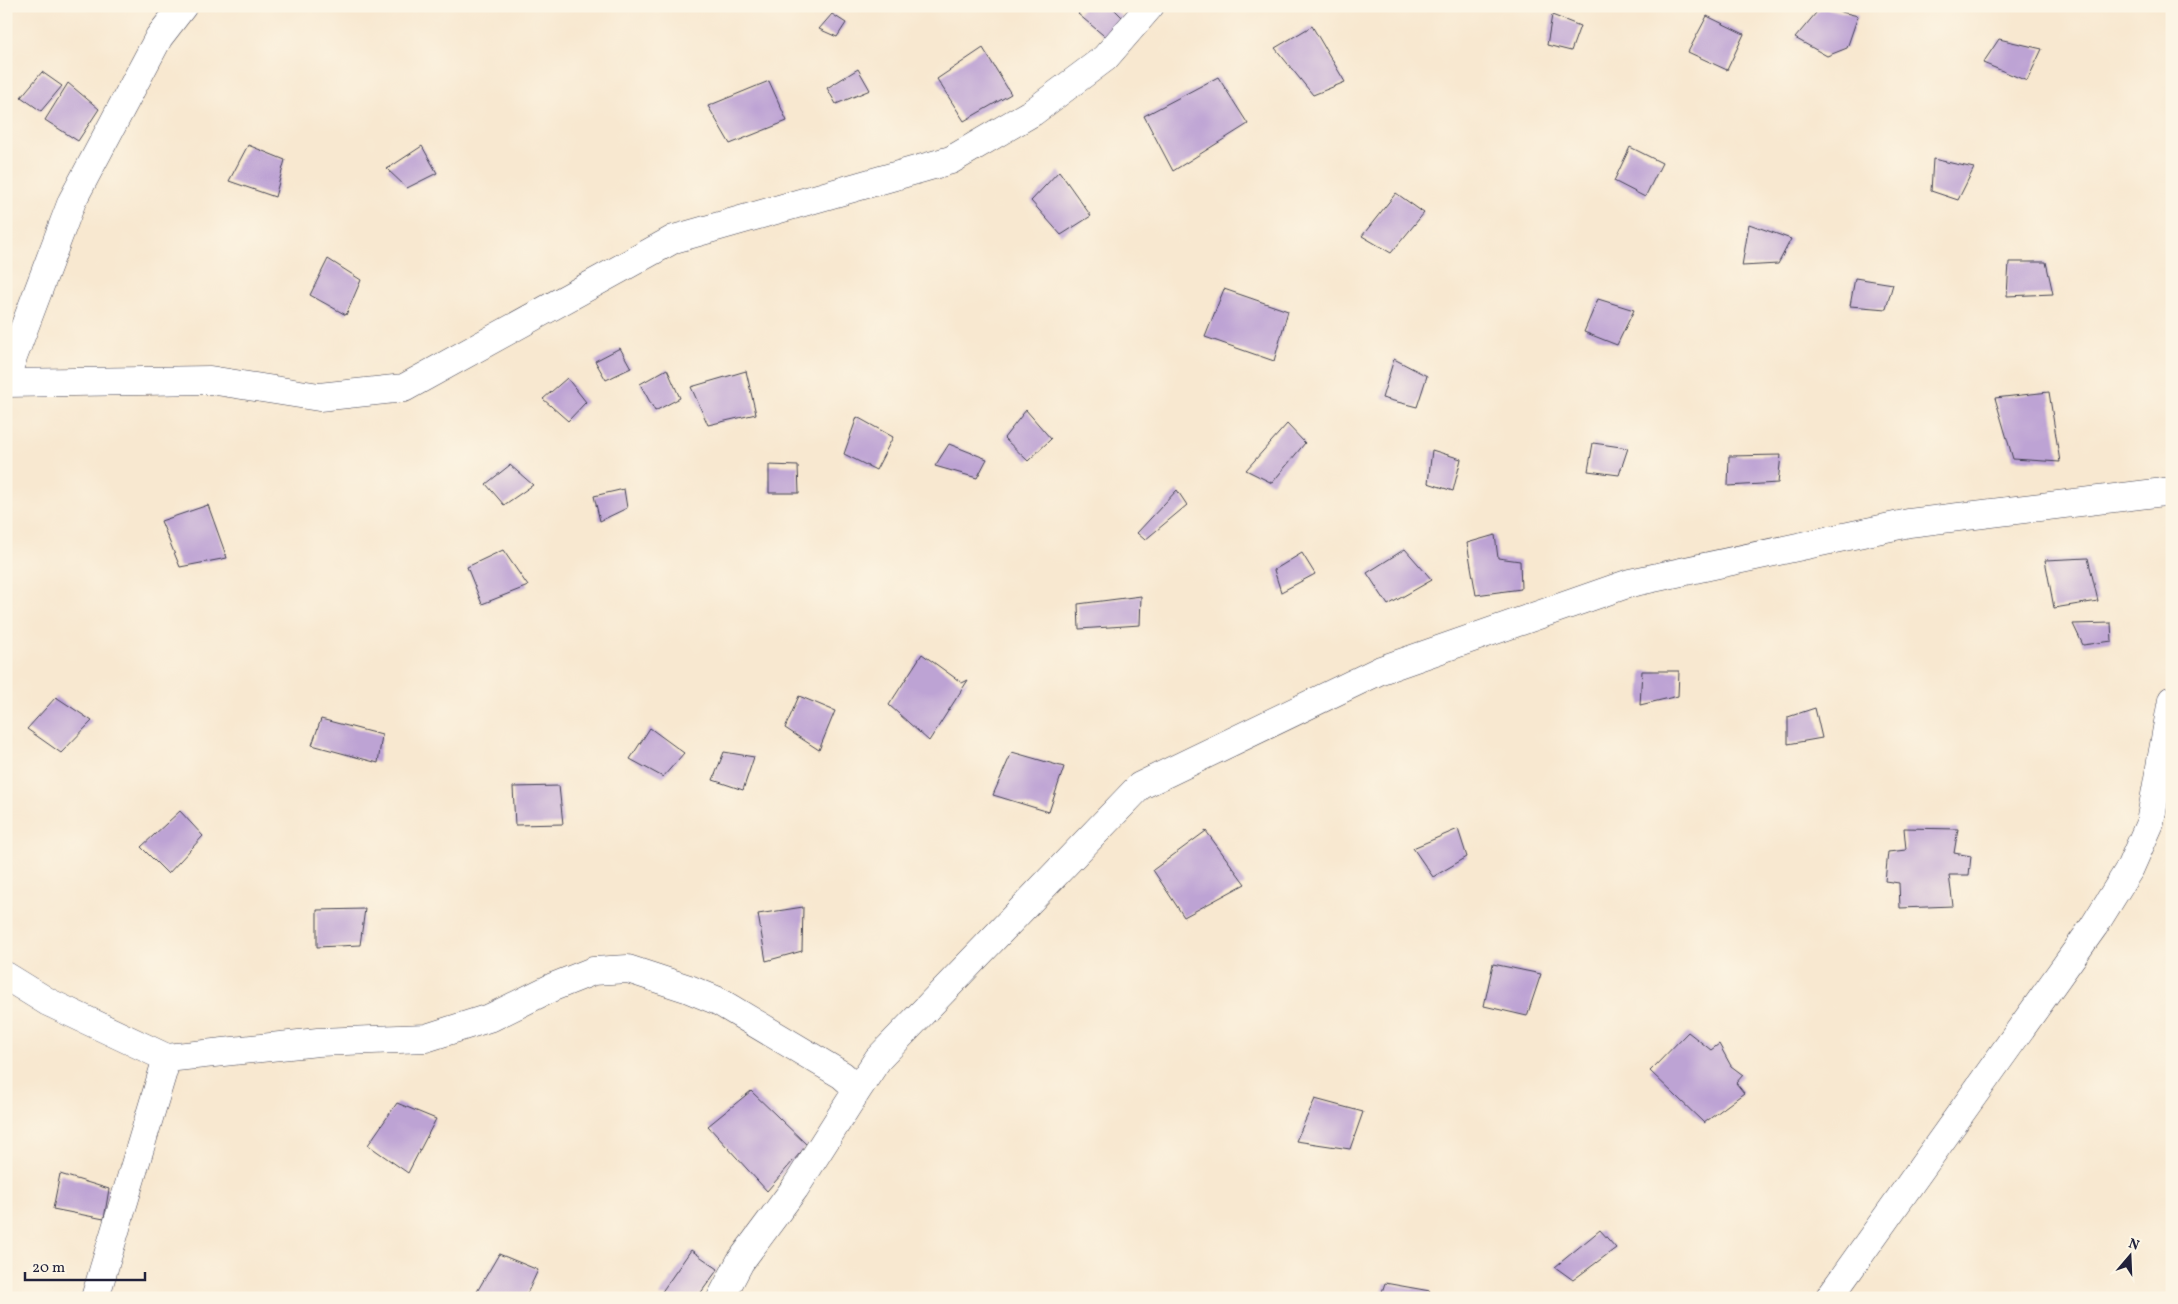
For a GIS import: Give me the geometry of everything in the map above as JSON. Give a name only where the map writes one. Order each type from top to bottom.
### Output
[{"type":"street","points":[[6,376],[72,201],[159,38],[183,6]]},
{"type":"street","points":[[6,383],[210,380],[319,397],[404,388],[674,239],[951,160],[1033,112],[1105,58],[1150,6]]},
{"type":"street","points":[[721,1298],[740,1262],[795,1188],[878,1059],[1140,786],[1381,670],[1630,583],[1909,523],[2172,491]]},
{"type":"street","points":[[1829,1298],[2094,926],[2130,868],[2150,823],[2172,700]]},
{"type":"street","points":[[6,976],[48,1002],[167,1058],[318,1042],[426,1038],[492,1017],[554,987],[593,971],[628,968],[718,1001],[842,1074],[858,1088]]},
{"type":"street","points":[[95,1298],[167,1058]]},
{"type":"building","points":[[1085,6],[1111,6],[1127,22],[1109,40],[1078,14]]},
{"type":"building","points":[[1821,7],[1858,16],[1847,48],[1827,56],[1795,38]]},
{"type":"building","points":[[832,14],[846,23],[837,37],[819,29]]},
{"type":"building","points":[[1552,15],[1580,26],[1571,51],[1547,45]]},
{"type":"building","points":[[1707,16],[1744,34],[1727,70],[1688,52]]},
{"type":"building","points":[[1312,26],[1345,82],[1313,95],[1275,48]]},
{"type":"building","points":[[1999,39],[2042,49],[2027,81],[1983,63]]},
{"type":"building","points":[[983,48],[1011,94],[964,121],[937,79]]},
{"type":"building","points":[[858,69],[870,90],[836,104],[827,88]]},
{"type":"building","points":[[42,72],[62,86],[41,111],[21,97]]},
{"type":"building","points":[[1218,77],[1248,124],[1173,171],[1144,116]]},
{"type":"building","points":[[769,81],[787,121],[730,144],[708,106]]},
{"type":"building","points":[[68,83],[99,109],[78,141],[45,120]]},
{"type":"building","points":[[248,145],[285,160],[275,197],[229,181]]},
{"type":"building","points":[[422,146],[437,173],[407,188],[387,169]]},
{"type":"building","points":[[1630,147],[1662,163],[1645,197],[1614,181]]},
{"type":"building","points":[[1933,159],[1974,168],[1958,200],[1931,191]]},
{"type":"building","points":[[1059,171],[1091,216],[1061,235],[1031,201]]},
{"type":"building","points":[[1396,193],[1424,213],[1391,253],[1362,236]]},
{"type":"building","points":[[1749,224],[1791,239],[1778,264],[1742,266]]},
{"type":"building","points":[[328,259],[361,280],[346,315],[310,295]]},
{"type":"building","points":[[2009,262],[2046,262],[2053,294],[2007,296]]},
{"type":"building","points":[[1855,278],[1893,284],[1886,309],[1850,306]]},
{"type":"building","points":[[1224,289],[1288,311],[1274,361],[1205,337]]},
{"type":"building","points":[[1598,299],[1634,310],[1617,345],[1584,332]]},
{"type":"building","points":[[620,348],[631,368],[606,380],[595,361]]},
{"type":"building","points":[[1394,359],[1427,376],[1417,407],[1382,398]]},
{"type":"building","points":[[667,369],[680,398],[655,411],[640,384]]},
{"type":"building","points":[[746,371],[756,414],[708,425],[691,387]]},
{"type":"building","points":[[567,378],[586,402],[568,421],[543,399]]},
{"type":"building","points":[[2049,392],[2060,462],[2013,459],[1995,398]]},
{"type":"building","points":[[1026,410],[1051,439],[1028,461],[1004,438]]},
{"type":"building","points":[[857,417],[893,437],[876,470],[844,454]]},
{"type":"building","points":[[1287,424],[1305,443],[1272,483],[1246,470]]},
{"type":"building","points":[[1593,443],[1628,448],[1619,475],[1588,471]]},
{"type":"building","points":[[949,444],[987,459],[977,478],[935,466]]},
{"type":"building","points":[[1432,450],[1461,459],[1453,491],[1428,483]]},
{"type":"building","points":[[1781,455],[1778,483],[1728,486],[1729,456]]},
{"type":"building","points":[[510,465],[533,485],[504,505],[486,484]]},
{"type":"building","points":[[769,465],[798,466],[799,493],[769,493]]},
{"type":"building","points":[[624,489],[627,508],[600,521],[594,496]]},
{"type":"building","points":[[1177,490],[1187,505],[1145,540],[1137,533]]},
{"type":"building","points":[[208,505],[227,558],[180,567],[161,521]]},
{"type":"building","points":[[1495,535],[1498,558],[1520,561],[1521,589],[1476,595],[1467,543]]},
{"type":"building","points":[[1405,549],[1432,580],[1388,605],[1367,573]]},
{"type":"building","points":[[503,550],[528,586],[482,604],[467,567]]},
{"type":"building","points":[[1302,553],[1315,574],[1281,592],[1274,570]]},
{"type":"building","points":[[2088,558],[2098,601],[2054,608],[2045,560]]},
{"type":"building","points":[[1141,596],[1140,625],[1079,629],[1078,604]]},
{"type":"building","points":[[2111,623],[2112,641],[2083,645],[2073,624]]},
{"type":"building","points":[[922,654],[962,683],[968,680],[929,741],[889,705]]},
{"type":"building","points":[[1642,671],[1679,671],[1678,696],[1640,705]]},
{"type":"building","points":[[799,696],[835,711],[819,750],[785,728]]},
{"type":"building","points":[[56,697],[92,721],[61,753],[27,729]]},
{"type":"building","points":[[1815,708],[1822,738],[1788,744],[1788,717]]},
{"type":"building","points":[[321,719],[382,735],[378,763],[312,745]]},
{"type":"building","points":[[650,728],[684,753],[663,777],[630,759]]},
{"type":"building","points":[[724,752],[754,757],[743,790],[713,780]]},
{"type":"building","points":[[1012,752],[1064,767],[1049,812],[993,795]]},
{"type":"building","points":[[559,786],[563,824],[515,825],[513,787]]},
{"type":"building","points":[[180,811],[203,836],[168,874],[141,847]]},
{"type":"building","points":[[1904,828],[1958,829],[1954,853],[1971,856],[1969,875],[1949,875],[1953,906],[1900,908],[1899,883],[1885,881],[1888,852],[1906,850]]},
{"type":"building","points":[[1458,829],[1467,857],[1433,877],[1413,848]]},
{"type":"building","points":[[1206,831],[1245,884],[1184,917],[1153,870]]},
{"type":"building","points":[[803,907],[802,951],[766,961],[758,914]]},
{"type":"building","points":[[365,909],[360,945],[317,947],[317,910]]},
{"type":"building","points":[[1493,964],[1541,974],[1527,1016],[1484,1006]]},
{"type":"building","points":[[1688,1032],[1711,1050],[1719,1044],[1731,1066],[1743,1075],[1736,1083],[1744,1093],[1704,1123],[1650,1071]]},
{"type":"building","points":[[751,1091],[807,1145],[767,1191],[708,1126]]},
{"type":"building","points":[[1315,1099],[1363,1112],[1350,1149],[1296,1141]]},
{"type":"building","points":[[397,1103],[436,1119],[408,1173],[368,1145]]},
{"type":"building","points":[[60,1174],[109,1189],[104,1219],[53,1209]]},
{"type":"building","points":[[1600,1230],[1616,1248],[1573,1280],[1555,1267]]},
{"type":"building","points":[[691,1250],[718,1269],[697,1298],[659,1296]]},
{"type":"building","points":[[499,1254],[538,1270],[525,1298],[480,1298],[475,1295]]},
{"type":"building","points":[[1385,1283],[1430,1291],[1428,1298],[1380,1298]]}]
